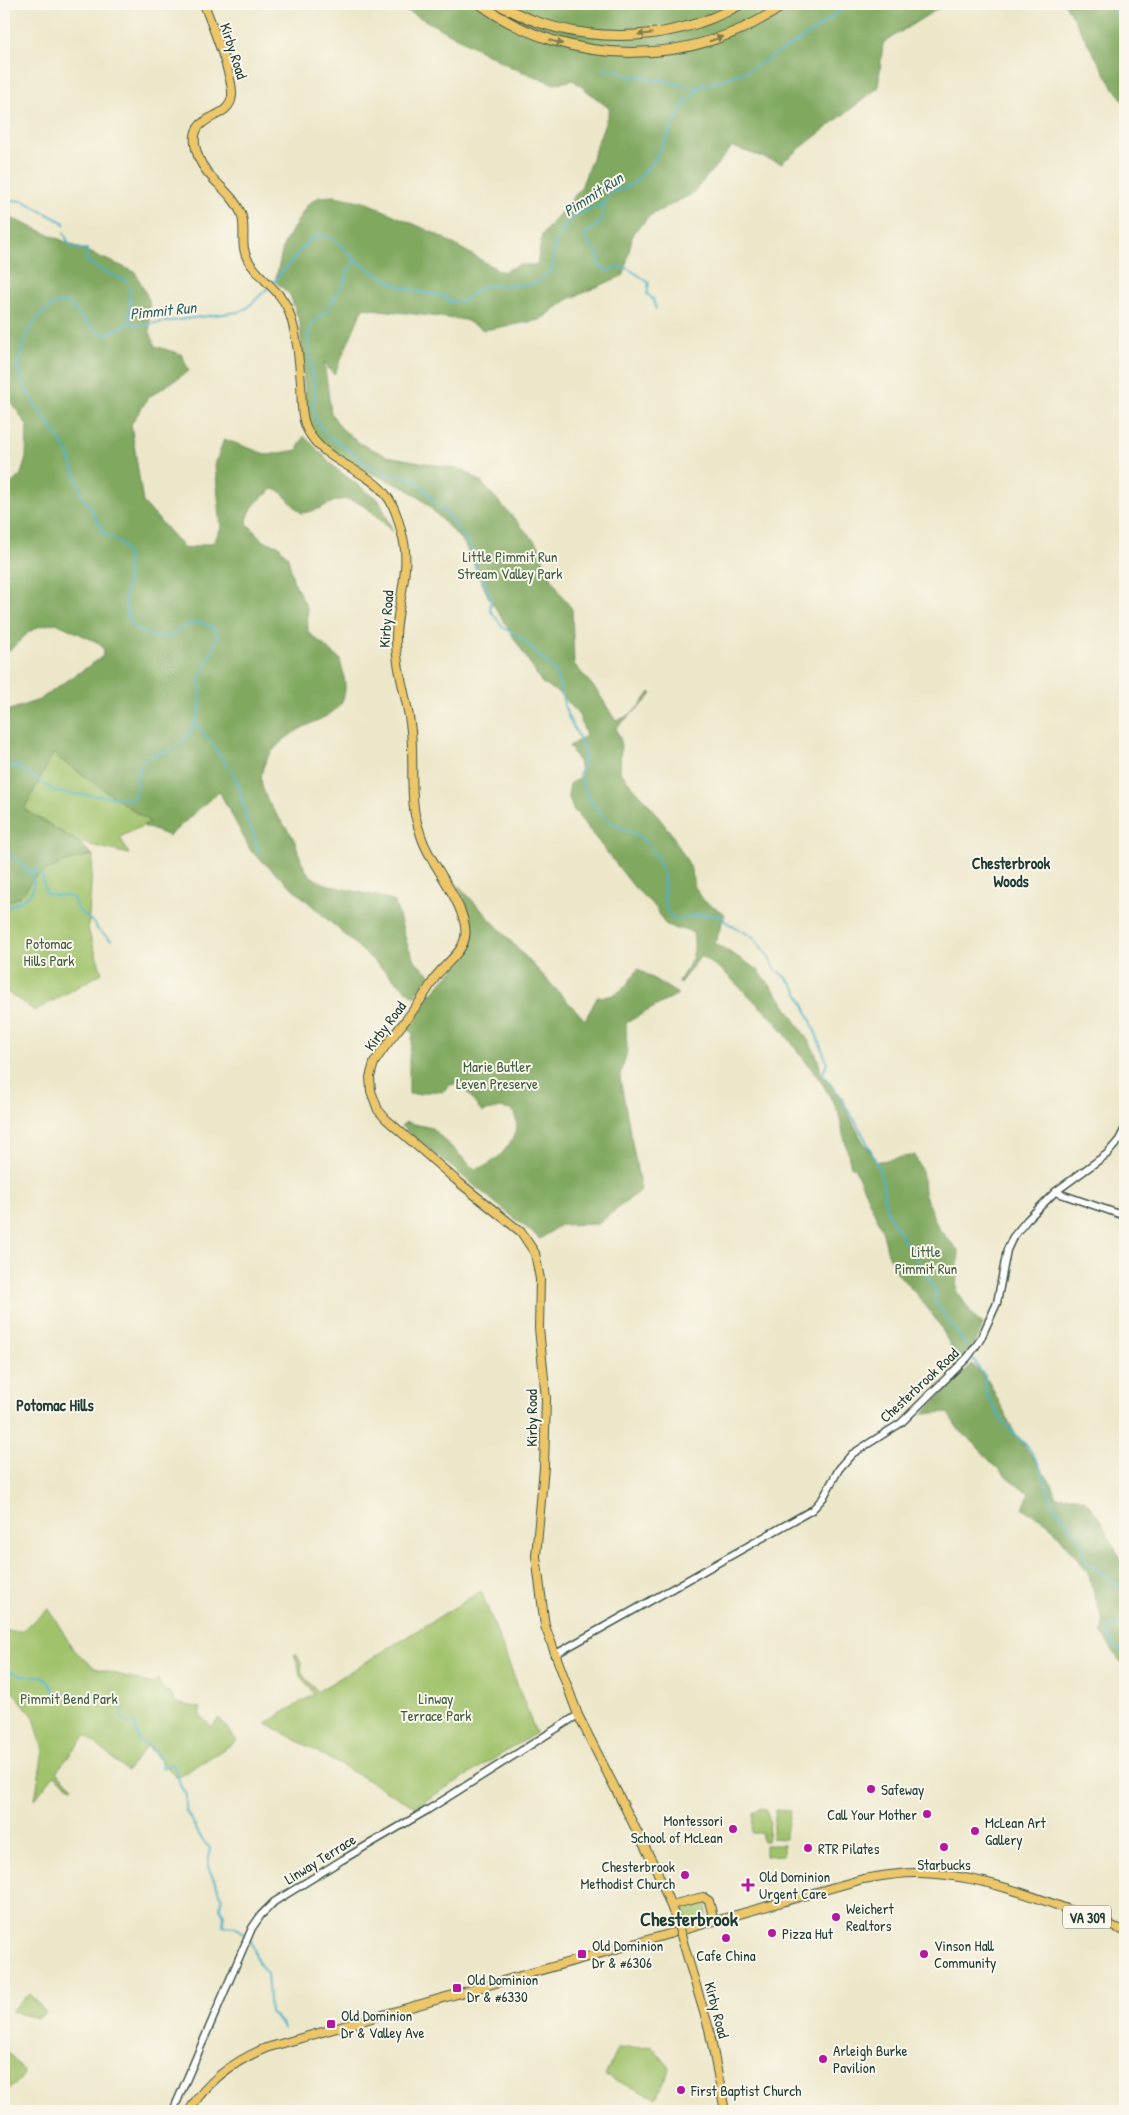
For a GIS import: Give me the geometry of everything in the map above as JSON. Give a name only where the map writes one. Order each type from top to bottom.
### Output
[{"type":"highway","points":[[473,4],[545,39],[579,48],[620,53],[681,49],[720,38],[748,26],[785,4]]},
{"type":"highway","points":[[480,4],[511,24]]},
{"type":"highway","points":[[498,4],[521,16],[560,29],[595,35],[620,36],[651,34],[680,28],[709,19],[741,4]]},
{"type":"main road","name":"Kirby Road","points":[[204,4],[229,76],[232,95],[227,108],[205,120],[199,126],[195,136],[195,146],[204,168],[240,211],[246,255],[285,303],[291,318],[298,354],[303,415],[308,432],[323,449],[386,494],[405,542],[406,556],[396,639],[412,733],[415,812],[422,838],[455,899],[466,931],[460,949],[435,978],[380,1053],[371,1070],[370,1085],[378,1110],[391,1124],[456,1180],[521,1232],[535,1253],[540,1279],[539,1328],[546,1399],[544,1467],[536,1556],[543,1618],[554,1654],[578,1715],[657,1871],[671,1905],[709,2030],[725,2111]]},
{"type":"main road","name":"VA 309","points":[[189,2111],[200,2095],[222,2072],[242,2058],[266,2048],[863,1879],[918,1873],[982,1881],[1125,1931]]},
{"type":"main road","points":[[671,1905],[703,1897],[709,1901],[714,1921]]},
{"type":"street","name":"Chesterbrook Road","points":[[554,1654],[812,1510],[823,1498],[839,1469],[852,1454],[901,1423],[972,1352],[988,1325],[997,1303],[1007,1250],[1013,1237],[1055,1192],[1108,1154],[1119,1140],[1125,1128]]},
{"type":"street","points":[[1055,1192],[1125,1216]]},
{"type":"street","name":"Linway Terrace","points":[[173,2111],[252,1928],[268,1908],[342,1860],[418,1816],[578,1715]]},
{"type":"green space","name":"Little Pimmit Run Stream Valley Park","points":[[395,4],[945,4],[883,43],[878,88],[781,163],[732,147],[692,194],[651,215],[633,233],[624,275],[567,300],[540,320],[484,330],[465,320],[363,308],[334,375],[324,362],[331,413],[341,428],[361,444],[387,456],[464,470],[480,481],[539,546],[546,568],[572,609],[574,664],[598,692],[615,720],[631,714],[650,692],[652,694],[645,702],[616,728],[621,741],[620,772],[671,833],[690,866],[695,887],[704,901],[725,914],[715,943],[757,969],[782,1000],[811,1045],[818,1059],[821,1073],[842,1097],[847,1111],[862,1140],[874,1156],[875,1162],[915,1155],[923,1175],[924,1193],[938,1228],[959,1251],[956,1290],[975,1318],[983,1324],[973,1346],[956,1366],[955,1355],[940,1325],[898,1274],[888,1254],[882,1230],[854,1167],[851,1167],[838,1111],[822,1083],[775,1021],[723,971],[701,956],[679,984],[678,982],[692,959],[694,948],[693,933],[665,924],[656,908],[634,887],[573,809],[568,795],[570,784],[582,776],[579,762],[569,746],[586,736],[579,715],[561,694],[542,683],[488,596],[464,543],[426,503],[407,489],[355,466],[327,450],[315,438],[306,413],[300,323],[290,295],[275,281],[284,244],[307,205],[319,197],[335,196],[365,202],[436,234],[502,272],[519,265],[537,265],[542,235],[581,188],[610,109],[573,80],[555,84],[513,68]]},
{"type":"green space","points":[[1065,4],[1125,4],[1125,103],[1113,87]]},
{"type":"green space","points":[[4,215],[135,272],[149,300],[150,332],[155,346],[181,354],[189,371],[149,397],[131,424],[143,502],[185,549],[214,542],[221,528],[215,465],[224,439],[268,455],[297,450],[304,436],[339,471],[380,501],[393,532],[373,513],[350,500],[333,502],[301,513],[280,491],[273,489],[256,503],[250,512],[247,523],[263,541],[278,545],[288,557],[293,580],[307,608],[308,632],[340,659],[345,687],[341,703],[334,711],[297,731],[272,751],[263,769],[261,779],[268,801],[291,834],[304,866],[312,877],[328,885],[395,902],[408,947],[416,962],[430,974],[414,997],[251,851],[219,791],[169,836],[143,826],[150,822],[53,754],[24,809],[78,842],[93,855],[72,860],[42,873],[32,881],[21,895],[4,902],[4,712],[39,700],[102,657],[104,650],[99,643],[56,623],[40,626],[29,632],[4,656],[4,491],[21,474],[26,458],[27,425],[4,392]]},
{"type":"green space","points":[[53,754],[150,822],[120,837],[129,854],[78,842],[24,809]]},
{"type":"green space","name":"Potomac Hills Park","points":[[93,855],[88,929],[102,973],[35,1011],[4,990],[4,902],[21,895],[32,881],[42,873],[72,860]]},
{"type":"green space","name":"Marie Butler Leven Preserve","points":[[457,884],[585,1020],[598,996],[605,997],[617,993],[626,985],[638,969],[678,994],[626,1023],[627,1051],[620,1078],[641,1190],[598,1224],[560,1225],[540,1239],[401,1126],[406,1122],[432,1128],[474,1169],[488,1165],[506,1149],[514,1136],[517,1126],[512,1110],[500,1108],[482,1112],[459,1083],[450,1085],[442,1092],[432,1091],[409,1094],[409,1057],[413,1034],[407,1027],[431,994],[458,964],[467,944],[470,924],[469,913]]},
{"type":"green space","points":[[972,1364],[989,1382],[1013,1430],[1051,1483],[1056,1497],[1072,1496],[1084,1500],[1097,1514],[1125,1568],[1125,1666],[1102,1634],[1103,1622],[1087,1571],[1047,1522],[1023,1509],[1029,1493],[1008,1478],[990,1461],[958,1429],[947,1412],[922,1414]]},
{"type":"green space","name":"Linway Terrace Park","points":[[481,1591],[536,1733],[415,1807],[266,1723],[314,1694],[300,1676],[294,1654],[296,1654],[301,1663],[302,1674],[317,1692]]},
{"type":"green space","name":"Pimmit Bend Park","points":[[49,1609],[73,1649],[95,1668],[153,1684],[158,1679],[163,1690],[169,1691],[176,1703],[200,1708],[200,1716],[212,1727],[219,1718],[237,1741],[177,1778],[147,1746],[127,1771],[86,1735],[56,1772],[73,1787],[54,1775],[35,1799],[43,1751],[34,1717],[14,1693],[4,1688],[4,1631],[21,1631]]},
{"type":"green space","points":[[761,1808],[766,1809],[770,1823],[767,1841],[762,1841],[762,1833],[752,1833],[753,1813]]},
{"type":"green space","points":[[776,1810],[790,1811],[785,1839],[772,1838]]},
{"type":"green space","points":[[765,1845],[783,1845],[783,1855],[765,1856]]},
{"type":"green space","points":[[703,1901],[706,1904],[706,1917],[684,1926],[681,1906]]},
{"type":"green space","points":[[30,1994],[46,2013],[38,2018],[13,2012],[12,2010]]},
{"type":"green space","points":[[652,2046],[670,2068],[656,2098],[605,2076],[617,2049]]},
{"type":"green space","points":[[4,2047],[24,2071],[23,2077],[4,2094]]},
{"type":"waterway","name":"Pimmit Run","points":[[271,285],[311,238],[319,236],[325,236],[337,241],[356,260],[389,281],[416,291],[445,296],[449,302],[464,301],[483,286],[526,285],[537,282],[552,270],[556,241],[563,232],[565,225],[576,215],[600,205],[612,192],[627,187],[638,179],[652,163],[682,107],[700,87],[749,70],[810,34],[848,4]]},
{"type":"waterway","points":[[1110,4],[1115,9],[1117,15],[1125,16]]},
{"type":"waterway","points":[[604,69],[617,70],[628,77],[641,76],[692,88],[698,87]]},
{"type":"waterway","points":[[4,188],[7,193]]},
{"type":"waterway","points":[[10,200],[23,201],[64,223],[64,225]]},
{"type":"waterway","points":[[604,203],[602,221],[585,234],[588,244],[599,254],[598,264],[607,271],[613,268],[624,268],[634,272],[649,283],[647,294],[653,299],[656,309]]},
{"type":"waterway","points":[[64,233],[70,246],[87,249],[86,260],[102,271],[127,281]]},
{"type":"waterway","name":"Little Pimmit Run","points":[[356,260],[347,272],[346,280],[327,310],[315,320],[309,329],[308,340],[315,393],[313,408],[317,421],[324,433],[356,455],[364,463],[389,475],[414,478],[452,521],[469,544],[474,561],[491,597],[490,610],[504,628],[520,637],[556,674],[566,711],[583,749],[583,765],[579,773],[589,797],[605,818],[639,836],[650,848],[663,872],[665,905],[671,916],[677,920],[696,915],[713,915],[723,918],[726,922],[753,937],[768,956],[775,969],[788,979],[796,989],[807,1011],[827,1062],[823,1074],[855,1121],[875,1159],[882,1177],[888,1213],[936,1290],[934,1300],[965,1344]]},
{"type":"waterway","points":[[130,287],[130,322]]},
{"type":"waterway","name":"Pimmit Run","points":[[4,767],[17,766],[56,792],[131,799],[136,793],[140,767],[148,757],[166,752],[181,743],[190,733],[200,711],[200,679],[218,636],[212,627],[203,623],[187,625],[170,636],[160,638],[141,632],[134,626],[128,615],[126,602],[128,575],[126,551],[119,542],[105,535],[83,498],[68,452],[32,400],[20,377],[17,365],[29,329],[40,315],[54,304],[68,302],[90,326],[104,335],[130,323],[141,325],[238,312],[247,308],[268,288]]},
{"type":"waterway","points":[[197,723],[234,775],[245,807],[246,821],[253,832],[259,855]]},
{"type":"waterway","name":"Pimmit Run","points":[[4,849],[24,866],[33,879],[34,886],[30,893],[22,900],[4,909]]},
{"type":"waterway","points":[[30,872],[35,870],[42,875],[46,893],[73,898],[77,909],[111,940]]},
{"type":"waterway","name":"Little Pimmit Run","points":[[973,1359],[985,1376],[986,1393],[1003,1422],[1028,1447],[1039,1464],[1054,1507],[1078,1536],[1083,1548],[1083,1556],[1088,1564],[1125,1590]]},
{"type":"waterway","name":"Little Pimmit Run","points":[[1125,1624],[1110,1627],[1107,1633],[1113,1645],[1125,1653]]},
{"type":"waterway","points":[[4,1670],[25,1676],[42,1676],[51,1685],[56,1695],[69,1693],[83,1698],[99,1693],[121,1704],[123,1709],[120,1715],[126,1723],[135,1723],[139,1741],[156,1751],[163,1768],[174,1765],[181,1787],[186,1795],[186,1811],[203,1841],[210,1848],[208,1867],[222,1897],[220,1908],[224,1915],[223,1926],[235,1927],[244,1934]]},
{"type":"waterway","points":[[251,1941],[258,1962],[267,1974],[270,2012],[283,2025],[284,2029]]},
{"type":"place","name":"Safeway","points":[[871,1789]]},
{"type":"place","name":"Call Your Mother","points":[[927,1814]]},
{"type":"place","name":"Montessori School of McLean","points":[[733,1829]]},
{"type":"place","name":"McLean Art Gallery","points":[[975,1831]]},
{"type":"place","name":"Starbucks","points":[[944,1847]]},
{"type":"place","name":"RTR Pilates","points":[[808,1848]]},
{"type":"place","name":"Chesterbrook Methodist Church","points":[[685,1875]]},
{"type":"place","name":"Old Dominion Urgent Care","points":[[748,1885]]},
{"type":"place","name":"Weichert Realtors","points":[[836,1917]]},
{"type":"place","name":"Pizza Hut","points":[[772,1933]]},
{"type":"place","name":"Cafe China","points":[[726,1938]]},
{"type":"place","name":"Old Dominion Dr & #6306","points":[[582,1954]]},
{"type":"place","name":"Vinson Hall Community","points":[[924,1954]]},
{"type":"place","name":"Old Dominion Dr & #6330","points":[[457,1988]]},
{"type":"place","name":"Old Dominion Dr & Valley Ave","points":[[331,2024]]},
{"type":"place","name":"Arleigh Burke Pavilion","points":[[823,2059]]},
{"type":"place","name":"First Baptist Church","points":[[681,2090]]},
{"type":"district","name":"Chesterbrook Woods","points":[[1011,872]]},
{"type":"district","name":"Potomac Hills","points":[[55,1405]]},
{"type":"district","name":"Chesterbrook","points":[[689,1918]]}]
